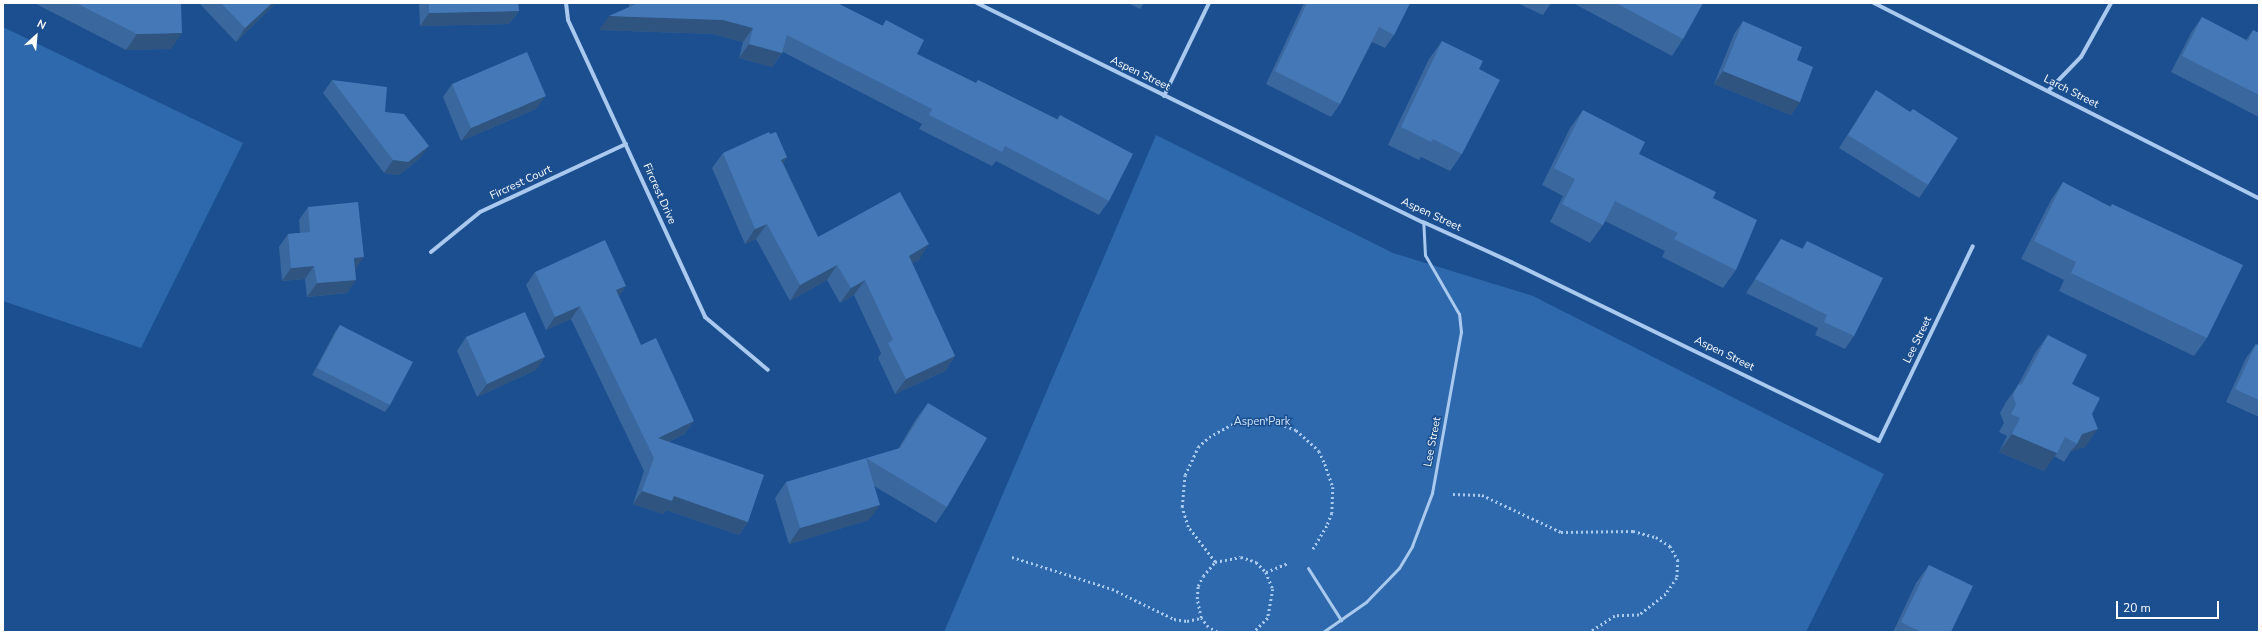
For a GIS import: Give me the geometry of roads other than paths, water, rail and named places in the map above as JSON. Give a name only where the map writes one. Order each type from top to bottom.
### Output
[{"type":"street","name":"Fircrest Drive","points":[[566,3],[568,20],[705,317],[768,370]]},
{"type":"street","name":"Aspen Street","points":[[977,3],[1423,222],[1511,262],[1879,441]]},
{"type":"street","points":[[1164,96],[1210,3]]},
{"type":"street","name":"Larch Street","points":[[1874,3],[2049,90],[2259,198]]},
{"type":"street","points":[[2049,90],[2081,57],[2112,3]]},
{"type":"street","name":"Fircrest Court","points":[[431,252],[480,212],[626,144]]},
{"type":"street","name":"Lee Street","points":[[1879,441],[1973,246]]},
{"type":"lane","name":"Lee Street","points":[[1323,632],[1384,587],[1399,568],[1412,546],[1432,493],[1461,332],[1459,314],[1425,255],[1423,222]]},
{"type":"lane","points":[[1308,568],[1341,620]]},
{"type":"park label","name":"Aspen Park","points":[[1262,422]]}]
